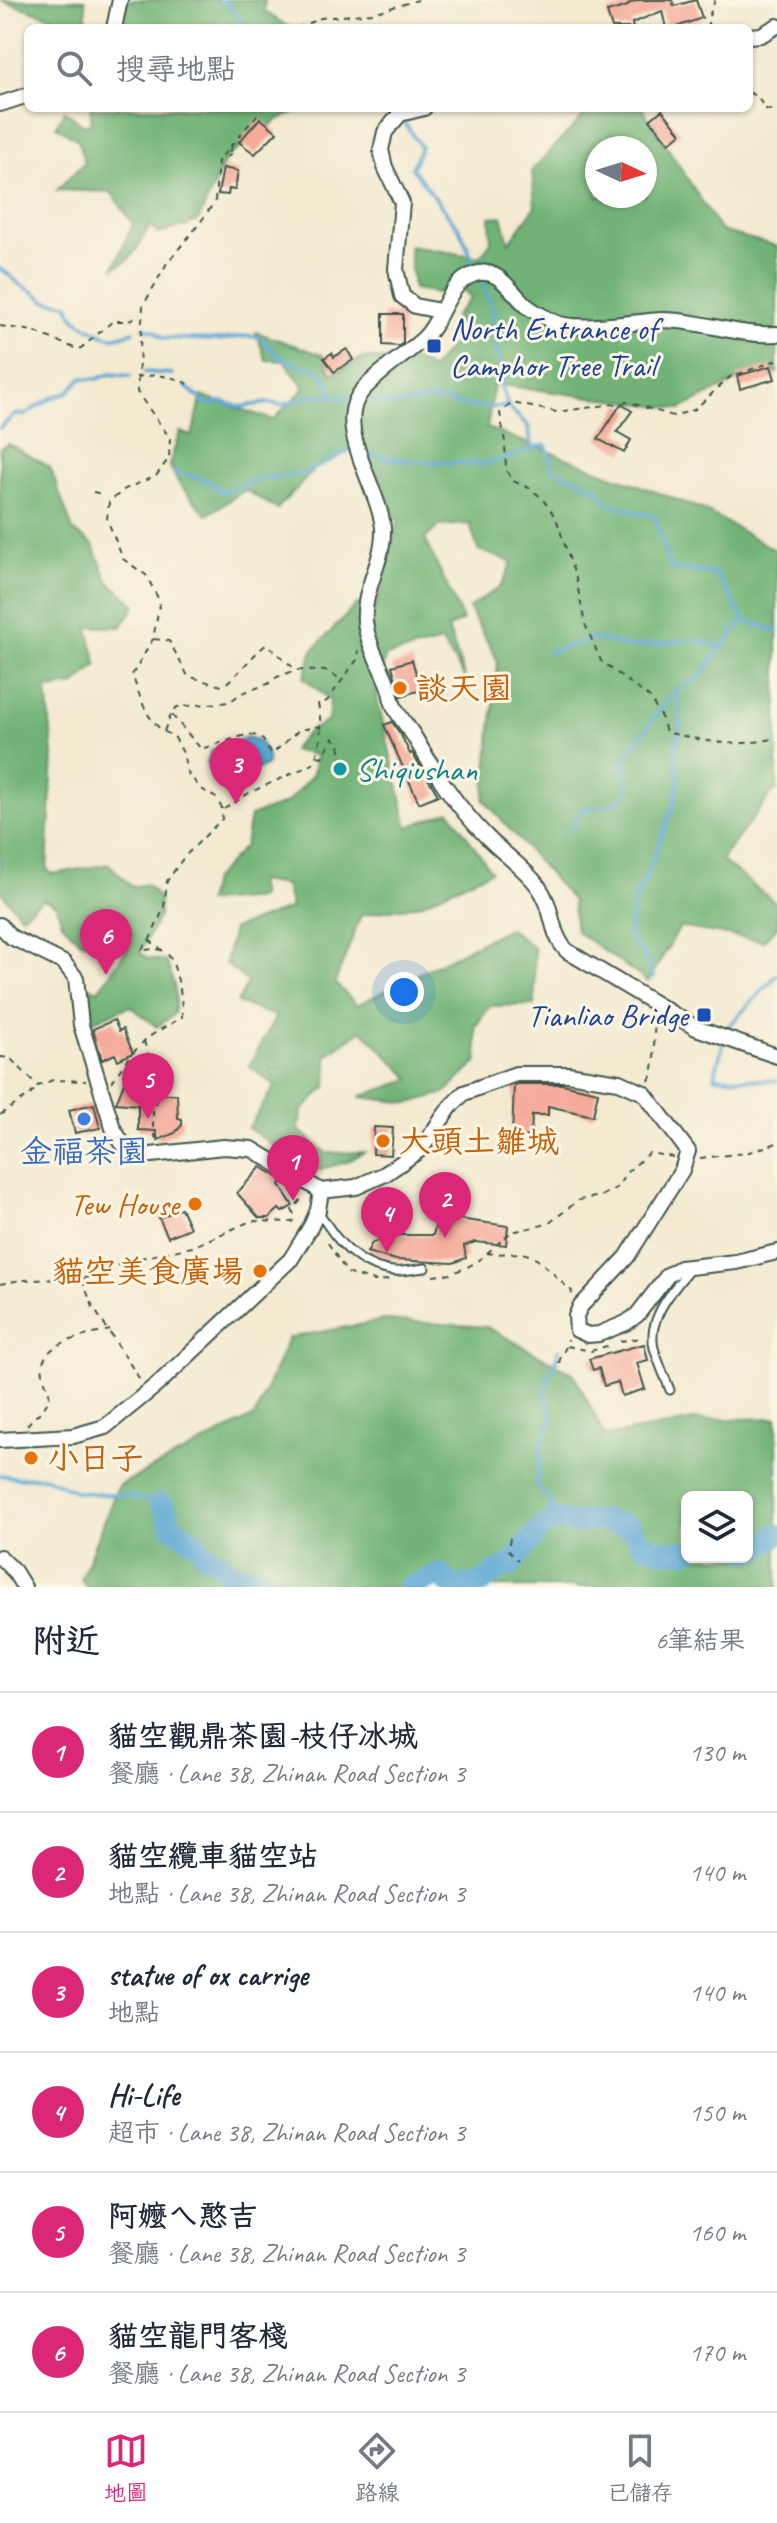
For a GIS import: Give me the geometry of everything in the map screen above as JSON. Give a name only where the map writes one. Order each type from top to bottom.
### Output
[{"type":"street","points":[[115,24],[120,0]]},
{"type":"street","points":[[753,36],[777,26]]},
{"type":"street","points":[[0,104],[24,96]]},
{"type":"street","points":[[408,112],[400,114],[385,132],[381,150],[385,167],[402,203],[396,269],[402,296],[415,306],[440,311]]},
{"type":"street","points":[[777,334],[663,320],[580,325],[557,323],[528,307],[489,272],[473,274],[460,283],[426,337],[360,393],[353,410],[354,444],[374,492],[383,528],[368,589],[365,621],[372,651],[388,685],[394,707],[450,796],[487,837],[523,867],[549,903],[557,941],[580,960],[696,1028],[777,1056]]},
{"type":"street","points":[[0,925],[11,937],[64,963],[76,978],[81,1025],[113,1128],[122,1143],[142,1156],[223,1147],[252,1149],[321,1191],[356,1187],[385,1174],[421,1149],[464,1093],[516,1074],[568,1074],[619,1082],[644,1093],[688,1151],[682,1170],[627,1257],[580,1307],[575,1323],[577,1330],[588,1335],[599,1334],[626,1323],[637,1315],[668,1275],[680,1268],[694,1264],[736,1262],[777,1252]]},
{"type":"street","points":[[0,1440],[73,1436],[105,1427],[159,1383],[291,1259],[318,1210],[321,1191]]},
{"type":"street","points":[[0,1557],[24,1587]]},
{"type":"lane","points":[[318,1210],[351,1254],[369,1264],[394,1271],[425,1268]]},
{"type":"lane","points":[[670,1390],[654,1346],[653,1330],[671,1292],[694,1264]]},
{"type":"path","points":[[307,24],[321,18],[373,13],[418,0]]},
{"type":"path","points":[[708,24],[715,0]]},
{"type":"path","points":[[753,95],[765,109],[777,111]]},
{"type":"path","points":[[163,950],[141,951],[164,908],[167,881],[184,857],[222,819],[223,810],[216,798],[200,788],[187,772],[183,753],[174,736],[163,732],[150,720],[132,675],[153,639],[160,602],[146,575],[123,559],[107,519],[109,502],[125,489],[156,476],[169,458],[170,438],[137,392],[141,315],[167,263],[215,201],[218,161],[260,112]]},
{"type":"path","points":[[236,151],[227,157],[237,139]]},
{"type":"path","points":[[0,326],[33,331],[79,350],[113,321],[128,321],[141,315]]},
{"type":"path","points":[[777,360],[730,377],[694,410],[673,416],[628,402],[557,412],[512,403],[501,412],[506,467],[513,481],[541,497],[556,518],[576,579],[588,632],[601,661],[650,698],[666,732],[726,744],[751,744],[777,738]]},
{"type":"path","points":[[136,377],[152,374],[168,376],[188,384]]},
{"type":"path","points":[[93,492],[102,494]]},
{"type":"path","points":[[153,639],[169,641],[188,676],[218,685],[240,673],[248,659],[267,644],[296,670]]},
{"type":"path","points":[[223,810],[249,793],[313,764],[322,725],[318,704],[327,701],[359,657]]},
{"type":"path","points":[[163,732],[177,707],[229,702],[242,693],[296,670],[326,671],[343,680]]},
{"type":"path","points":[[171,714],[201,749],[249,734],[261,737],[272,754],[299,730],[322,725]]},
{"type":"path","points":[[317,755],[322,757],[333,738],[339,743],[343,771]]},
{"type":"path","points":[[0,1115],[38,1086],[53,1080],[101,1086],[111,1084],[144,1040],[182,1017],[182,989],[175,966],[169,954],[149,940]]},
{"type":"path","points":[[644,1093],[653,1074],[656,1004]]},
{"type":"path","points":[[144,1040],[159,1093],[153,1111],[153,1129],[161,1156]]},
{"type":"path","points":[[0,1057],[10,1058],[38,1086]]},
{"type":"path","points":[[432,1276],[451,1274],[477,1262],[511,1232],[548,1224],[579,1200],[601,1196],[618,1187],[626,1173],[649,1153],[699,1158],[746,1153],[777,1143]]},
{"type":"path","points":[[0,1284],[21,1280],[82,1279],[131,1260],[192,1247],[251,1221],[293,1222],[295,1216],[292,1210],[300,1201],[299,1191]]},
{"type":"path","points":[[327,1242],[347,1273],[374,1281],[398,1277]]},
{"type":"path","points":[[487,1253],[505,1256],[524,1253],[540,1261],[572,1291],[571,1299]]},
{"type":"path","points":[[82,1279],[93,1307],[143,1384]]},
{"type":"path","points":[[626,1323],[647,1341],[653,1330]]},
{"type":"path","points":[[16,1438],[48,1401],[49,1390],[43,1377],[42,1362],[46,1354],[57,1345],[110,1330]]},
{"type":"path","points":[[559,1363],[568,1337],[577,1330]]},
{"type":"path","points":[[510,1538],[507,1546],[518,1560]]},
{"type":"green space","points":[[0,0],[85,0],[87,24],[73,24]]},
{"type":"green space","points":[[114,0],[265,0],[264,11],[284,24],[112,24]]},
{"type":"green space","points":[[64,112],[83,125],[92,123],[91,112],[295,112],[279,119],[226,158],[198,221],[158,234],[150,225],[131,256],[114,267],[133,224],[111,192],[57,190],[84,163],[79,141],[56,126]]},
{"type":"green space","points":[[587,112],[645,112],[721,231],[777,246],[777,373],[746,376],[681,409],[494,384],[487,428],[704,510],[777,551],[777,791],[721,860],[777,904],[777,927],[763,941],[680,927],[648,982],[576,931],[572,900],[484,800],[498,661],[469,608],[502,585],[512,562],[478,550],[470,524],[439,526],[425,539],[463,620],[448,628],[465,678],[442,642],[385,656],[377,698],[408,827],[450,811],[491,871],[418,905],[361,915],[335,983],[357,1005],[509,928],[534,948],[535,1005],[490,1006],[475,1027],[478,1061],[445,1093],[410,1103],[359,1097],[411,1079],[362,1030],[327,1055],[327,1086],[302,1111],[298,1129],[326,1153],[364,1152],[347,1162],[313,1171],[248,1128],[275,1086],[249,1066],[276,1016],[237,1003],[248,982],[225,963],[233,929],[291,908],[285,885],[258,881],[261,898],[207,902],[212,881],[245,846],[250,816],[287,803],[313,774],[316,755],[292,750],[309,731],[328,721],[330,700],[304,678],[313,650],[357,604],[376,606],[398,522],[363,444],[316,468],[277,509],[245,490],[207,515],[179,484],[169,465],[180,432],[192,436],[202,396],[273,420],[305,388],[284,361],[266,360],[256,332],[323,355],[332,374],[362,358],[419,361],[431,370],[460,335],[454,317],[471,298],[457,283],[438,293],[413,289],[409,246],[480,257],[491,242],[490,217],[502,216],[509,243],[535,207],[532,170]]},
{"type":"green space","points":[[8,444],[50,467],[73,530],[93,545],[108,581],[136,605],[121,627],[88,627],[97,665],[75,685],[47,689],[53,755],[47,869],[52,874],[109,864],[132,887],[146,884],[159,898],[159,916],[140,952],[147,958],[166,961],[176,1001],[174,1014],[157,1027],[130,1006],[91,1022],[84,985],[98,991],[129,946],[121,936],[100,942],[81,942],[62,923],[56,905],[43,899],[21,916],[0,891],[0,448]]},
{"type":"green space","points":[[385,1320],[487,1327],[574,1374],[605,1436],[695,1420],[777,1418],[777,1587],[86,1587],[81,1578],[118,1486],[255,1416],[288,1338]]},
{"type":"water","points":[[247,737],[259,740],[268,757],[267,765],[248,771],[209,770],[207,763],[211,751]]},
{"type":"building","points":[[638,0],[672,0],[674,6],[696,0],[702,18],[685,24],[665,24],[662,11],[632,24],[611,24],[607,12]]},
{"type":"building","points":[[664,112],[681,133],[669,143],[650,120]]},
{"type":"building","points":[[260,118],[277,132],[255,154],[239,142]]},
{"type":"building","points":[[223,168],[238,171],[235,190],[229,189],[228,195],[218,194]]},
{"type":"building","points":[[383,314],[403,314],[403,343],[399,346],[383,345]]},
{"type":"building","points":[[347,349],[353,360],[334,372],[324,358],[332,353],[334,357]]},
{"type":"building","points":[[771,366],[775,379],[740,389],[737,376]]},
{"type":"building","points":[[621,404],[632,411],[617,432],[631,440],[624,453],[598,439]]},
{"type":"building","points":[[412,660],[421,690],[401,696],[392,666]]},
{"type":"building","points":[[392,722],[438,795],[419,803],[384,725]]},
{"type":"building","points":[[114,1020],[119,1031],[123,1029],[133,1053],[118,1060],[115,1054],[102,1060],[93,1029]]},
{"type":"building","points":[[130,1067],[142,1068],[140,1094],[177,1094],[178,1118],[182,1119],[182,1125],[175,1133],[158,1140],[156,1131],[138,1130],[138,1105],[116,1103]]},
{"type":"building","points":[[562,1084],[598,1092],[593,1116],[548,1106],[548,1115],[532,1115],[531,1137],[512,1136],[514,1085]]},
{"type":"building","name":"金福茶園","points":[[94,1104],[100,1128],[75,1133],[69,1110]]},
{"type":"building","name":"大頭土雛城","points":[[374,1127],[393,1128],[391,1155],[373,1154]]},
{"type":"building","points":[[261,1167],[283,1180],[280,1185],[293,1206],[282,1212],[279,1209],[269,1218],[259,1218],[237,1193]]},
{"type":"building","points":[[181,1208],[190,1228],[168,1237],[159,1218]]},
{"type":"building","points":[[438,1216],[508,1226],[506,1245],[475,1242],[464,1246],[466,1258],[453,1263],[396,1260],[367,1252],[372,1243],[381,1240],[386,1232],[433,1235]]},
{"type":"building","points":[[644,1344],[648,1360],[637,1363],[645,1389],[622,1396],[618,1382],[604,1386],[599,1368],[593,1370],[589,1359]]},
{"type":"waterway","points":[[221,0],[244,24]]},
{"type":"waterway","points":[[404,122],[421,147],[412,168],[460,230],[474,263]]},
{"type":"waterway","points":[[0,269],[45,301],[68,304],[76,319],[101,334],[116,337],[133,331]]},
{"type":"waterway","points":[[483,284],[492,307],[502,389],[508,407],[528,426],[532,448],[546,445],[553,469],[596,488],[610,504],[655,517],[670,568],[716,574],[744,620],[777,631]]},
{"type":"waterway","points":[[144,328],[155,331],[163,338],[219,340],[259,337],[284,359],[318,370],[328,382],[333,395]]},
{"type":"waterway","points":[[144,372],[172,374]]},
{"type":"waterway","points":[[0,428],[16,414],[24,415],[53,397],[67,393],[82,378],[97,379],[110,374],[130,376]]},
{"type":"waterway","points":[[185,386],[207,404],[223,402],[240,407],[267,403],[282,405],[313,395],[351,398]]},
{"type":"waterway","points":[[362,400],[396,405],[434,399],[476,407],[508,407]]},
{"type":"waterway","points":[[370,455],[410,461],[486,464],[532,448]]},
{"type":"waterway","points":[[174,472],[207,480],[219,490],[228,492],[257,479],[306,473],[348,451]]},
{"type":"waterway","points":[[572,830],[580,812],[619,800],[629,792],[625,758],[664,704],[685,684],[697,681],[744,620]]},
{"type":"waterway","points":[[549,652],[595,638],[628,647],[695,640],[724,647]]},
{"type":"waterway","points":[[654,978],[649,962],[630,939],[630,925],[636,896],[649,871],[675,801],[679,781],[675,748],[680,722],[676,691]]},
{"type":"waterway","points":[[777,975],[728,1027],[714,1077],[777,1081]]},
{"type":"waterway","points":[[555,1519],[549,1499],[536,1485],[541,1444],[553,1418],[546,1399],[546,1386],[559,1349]]},
{"type":"waterway","points":[[0,1475],[44,1477],[77,1492],[131,1496],[161,1504]]},
{"type":"waterway","points":[[161,1504],[166,1509],[171,1526],[197,1543],[205,1555],[222,1564],[232,1576],[255,1577],[272,1587]]},
{"type":"waterway","points":[[409,1587],[440,1574],[451,1585],[479,1585],[510,1566],[541,1527],[555,1519],[574,1523],[601,1520],[629,1527],[644,1545],[666,1551],[681,1551]]},
{"type":"waterway","points":[[753,1550],[777,1535]]},
{"type":"place","name":"North Entrance of Camphor Tree Trail","points":[[434,346]]},
{"type":"place","name":"談天園","points":[[400,688]]},
{"type":"place","name":"Shiqiushan","points":[[340,769]]},
{"type":"place","name":"statue of ox carrige","points":[[236,804]]},
{"type":"place","name":"貓空龍門客棧","points":[[106,975]]},
{"type":"place","name":"Tianliao Bridge","points":[[704,1015]]},
{"type":"place","name":"金福茶園","points":[[84,1119]]},
{"type":"place","name":"阿嬤ㄟ憨吉","points":[[148,1119]]},
{"type":"place","name":"大頭土雛城","points":[[383,1141]]},
{"type":"place","name":"貓空觀鼎茶園-枝仔冰城","points":[[293,1201]]},
{"type":"place","name":"Tew House","points":[[195,1204]]},
{"type":"place","name":"貓空纜車貓空站","points":[[445,1238]]},
{"type":"place","name":"Hi-Life","points":[[387,1253]]},
{"type":"place","name":"貓空美食廣場","points":[[260,1271]]},
{"type":"place","name":"小日子","points":[[31,1458]]}]
